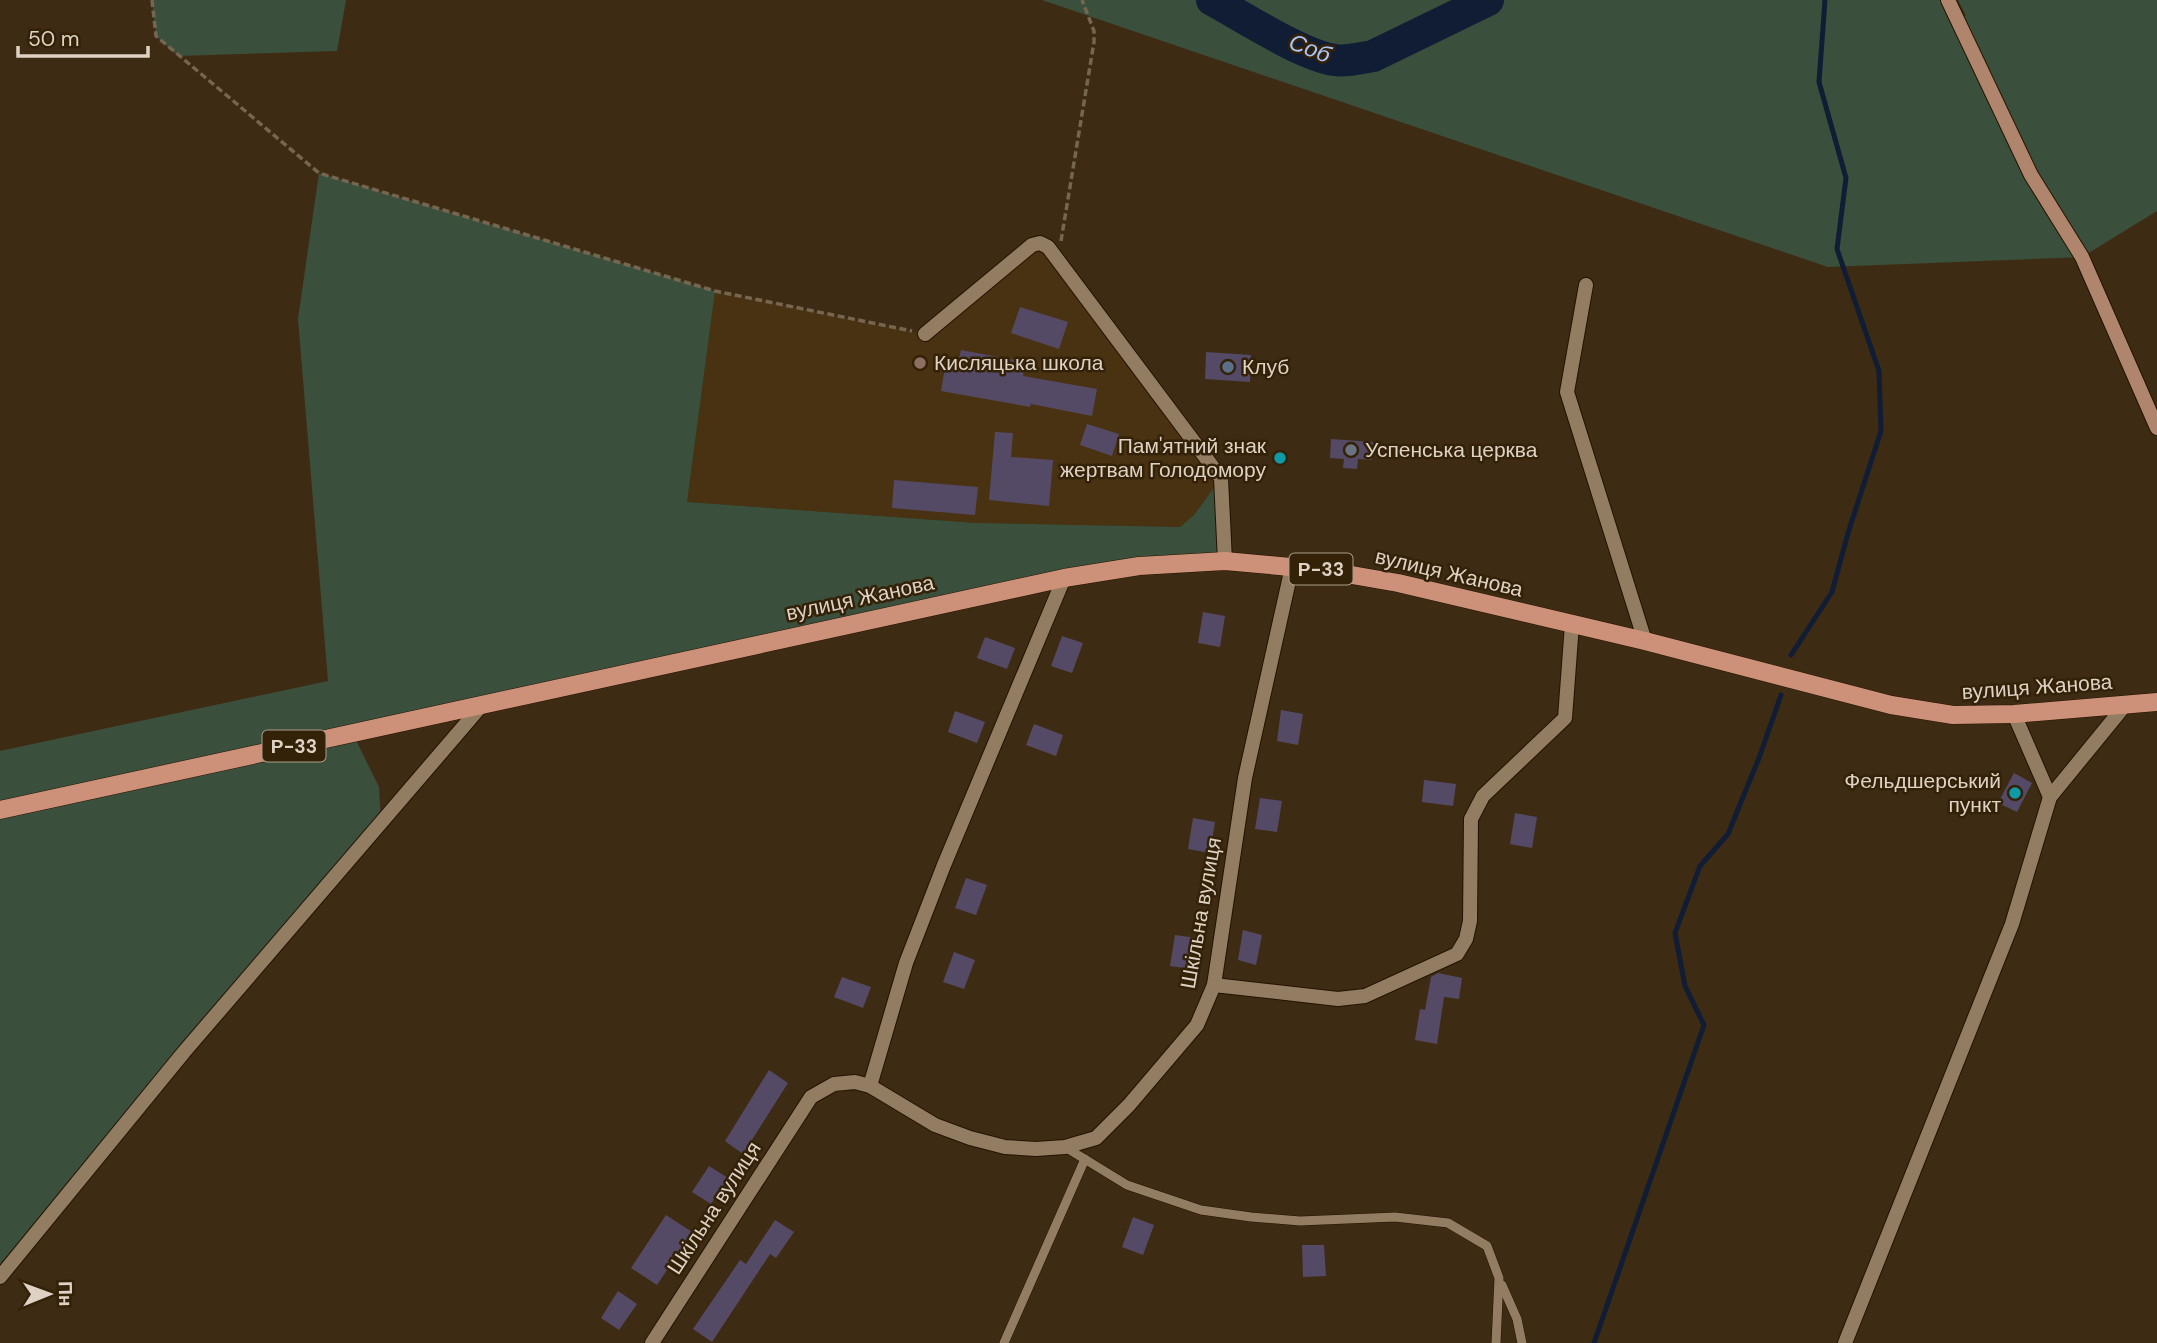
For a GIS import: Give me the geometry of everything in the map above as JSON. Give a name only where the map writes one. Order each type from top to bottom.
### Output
[{"type":"main road","name":"вулиця Жанова","points":[[482,705],[1064,578],[1139,566],[1225,561],[1323,569],[1398,583],[1645,641],[1891,705],[1953,715],[2014,714],[2157,702]]},
{"type":"main road","name":"Р-33","points":[[0,810],[482,705]]},
{"type":"street","points":[[1948,0],[2031,176],[2082,257],[2157,428]]},
{"type":"street","points":[[925,334],[1032,244],[1044,244],[1221,478],[1225,561]]},
{"type":"street","points":[[1586,285],[1567,392],[1645,641]]},
{"type":"street","name":"Шкільна вулиця","points":[[652,1343],[811,1097],[834,1084],[855,1082],[870,1086],[935,1125],[970,1138],[1005,1147],[1065,1147],[1096,1138],[1129,1105],[1197,1025],[1214,985],[1245,778],[1292,567]]},
{"type":"street","points":[[870,1086],[906,963],[1064,578]]},
{"type":"street","points":[[1214,985],[1338,999],[1365,996],[1457,954],[1466,939],[1470,921],[1471,819],[1483,796],[1565,718],[1572,624]]},
{"type":"street","points":[[1845,1343],[2012,924],[2050,797],[2126,704]]},
{"type":"street","points":[[0,1277],[184,1052],[482,705]]},
{"type":"street","points":[[2014,714],[2050,797]]},
{"type":"lane","points":[[1065,1147],[1127,1185],[1201,1210],[1300,1221],[1395,1217],[1448,1223],[1487,1245],[1517,1319],[1522,1343]]},
{"type":"lane","points":[[1004,1343],[1085,1159]]},
{"type":"lane","points":[[1496,1343],[1499,1280]]},
{"type":"path","points":[[152,0],[156,36],[319,173],[715,291],[925,334]]},
{"type":"path","points":[[1058,261],[1094,42],[1094,31],[1082,0]]},
{"type":"shaded area","name":"Кисляцька школа","points":[[1036,243],[1221,478],[1194,515],[1180,527],[976,523],[687,502],[715,291],[925,334]]},
{"type":"green space","points":[[152,0],[346,0],[337,51],[178,56],[156,36]]},
{"type":"green space","points":[[1042,0],[1946,0],[1954,14],[1966,16],[1958,0],[2157,0],[2157,211],[2082,257],[1828,267]]},
{"type":"green space","points":[[319,173],[715,291],[687,502],[976,523],[1180,527],[1194,515],[1221,478],[1225,561],[1139,566],[353,734],[379,787],[381,823],[0,1277],[0,751],[328,681],[298,319]]},
{"type":"building","points":[[1020,307],[1068,322],[1059,349],[1011,333]]},
{"type":"building","points":[[961,350],[1026,362],[1023,376],[1097,389],[1092,416],[941,391],[946,362],[958,364]]},
{"type":"building","name":"Клуб","points":[[1206,352],[1251,355],[1250,382],[1205,379]]},
{"type":"building","points":[[1087,424],[1119,434],[1112,456],[1080,445]]},
{"type":"building","points":[[995,432],[1013,433],[1011,457],[1053,460],[1049,506],[989,500]]},
{"type":"building","name":"Успенська церква","points":[[1331,439],[1373,442],[1372,460],[1358,459],[1357,469],[1343,468],[1344,459],[1330,458]]},
{"type":"building","points":[[894,480],[978,487],[975,515],[892,508]]},
{"type":"building","points":[[1203,612],[1225,616],[1220,647],[1198,643]]},
{"type":"building","points":[[1062,636],[1083,643],[1072,673],[1051,666]]},
{"type":"building","points":[[985,637],[1015,648],[1007,669],[977,658]]},
{"type":"building","points":[[1281,710],[1303,714],[1298,745],[1277,741]]},
{"type":"building","points":[[955,711],[985,722],[977,743],[948,732]]},
{"type":"building","points":[[1034,724],[1063,735],[1056,756],[1026,745]]},
{"type":"building","name":"Фельдшерський пункт","points":[[2014,773],[2032,783],[2017,812],[1998,803]]},
{"type":"building","points":[[1424,780],[1456,784],[1453,806],[1422,802]]},
{"type":"building","points":[[1260,798],[1282,801],[1277,832],[1255,829]]},
{"type":"building","points":[[1515,813],[1537,817],[1532,848],[1510,844]]},
{"type":"building","points":[[1193,818],[1215,822],[1210,853],[1188,849]]},
{"type":"building","points":[[966,878],[987,885],[976,915],[955,908]]},
{"type":"building","points":[[1243,930],[1262,935],[1256,965],[1238,960]]},
{"type":"building","points":[[1175,935],[1197,938],[1192,969],[1170,966]]},
{"type":"building","points":[[954,952],[975,960],[964,989],[943,982]]},
{"type":"building","points":[[1438,973],[1462,978],[1459,999],[1444,997],[1437,1044],[1415,1040],[1420,1009],[1425,1010],[1431,977]]},
{"type":"building","points":[[842,977],[871,987],[863,1008],[834,997]]},
{"type":"building","points":[[769,1070],[788,1083],[743,1154],[725,1141]]},
{"type":"building","points":[[709,1166],[728,1178],[711,1204],[692,1192]]},
{"type":"building","points":[[666,1215],[692,1232],[657,1285],[631,1268]]},
{"type":"building","points":[[1133,1217],[1154,1225],[1143,1255],[1122,1247]]},
{"type":"building","points":[[775,1220],[794,1232],[776,1258],[770,1254],[712,1342],[693,1329],[740,1260],[746,1264]]},
{"type":"building","points":[[1302,1245],[1324,1245],[1326,1276],[1303,1277]]},
{"type":"building","points":[[618,1291],[637,1304],[619,1330],[601,1318]]},
{"type":"waterway","name":"Соб","points":[[1212,0],[1307,51],[1335,60],[1373,56],[1488,0]]},
{"type":"waterway","points":[[1791,655],[1832,592],[1881,431],[1879,371],[1837,249],[1846,178],[1819,82],[1825,0]]},
{"type":"waterway","points":[[1594,1343],[1704,1025],[1685,986],[1675,933],[1700,866],[1728,834],[1781,695]]},
{"type":"place","name":"Кисляцька школа","points":[[920,363]]},
{"type":"place","name":"Клуб","points":[[1228,367]]},
{"type":"place","name":"Успенська церква","points":[[1351,450]]},
{"type":"place","name":"Пам'ятний знак жертвам Голодомору","points":[[1280,458]]},
{"type":"place","name":"Фельдшерський пункт","points":[[2015,793]]}]
